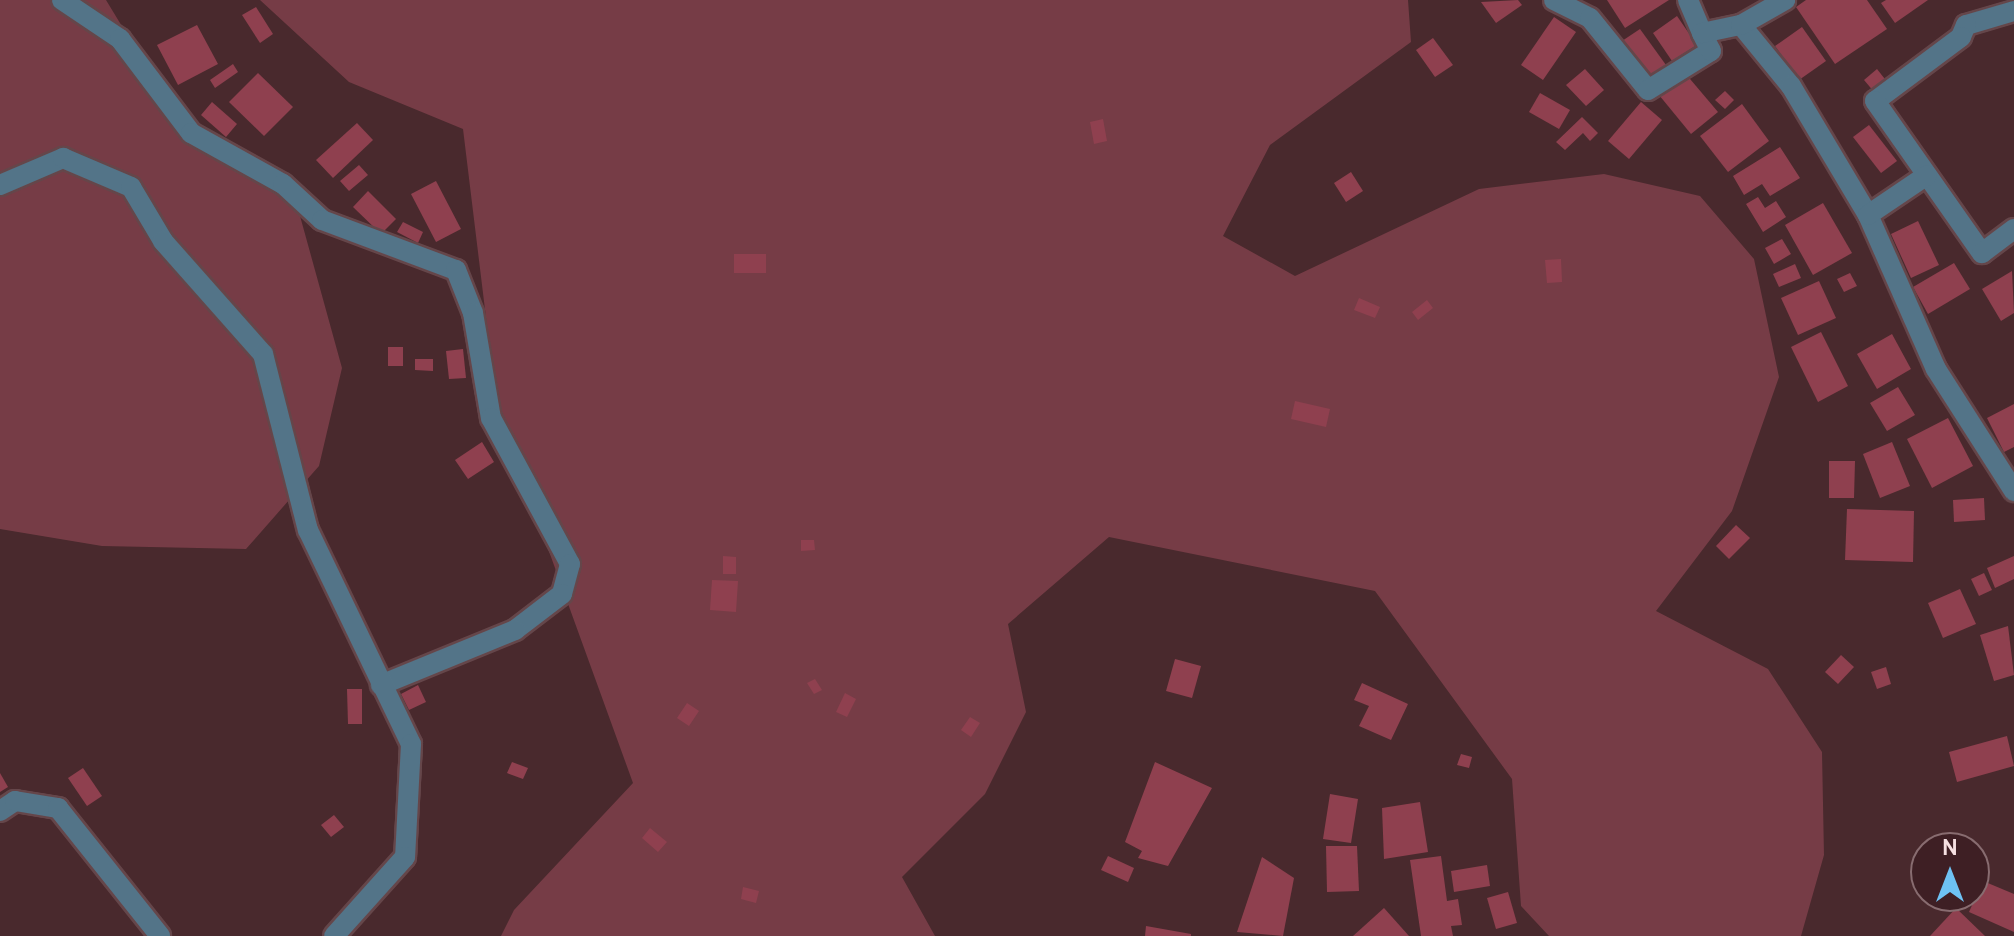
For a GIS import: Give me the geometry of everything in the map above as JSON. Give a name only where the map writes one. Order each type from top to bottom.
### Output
[{"type":"street","points":[[62,0],[120,39],[191,133],[283,184],[322,220],[456,270],[473,313],[491,418],[570,564],[562,594],[515,630],[381,685]]},
{"type":"street","points":[[1554,0],[1590,18],[1648,90],[1711,51],[1688,0]]},
{"type":"street","points":[[1702,33],[1741,25],[1785,0]]},
{"type":"street","points":[[2014,11],[1966,25],[1961,37],[1875,101],[1982,253],[2014,229]]},
{"type":"street","points":[[1741,25],[1791,86],[1868,215],[1936,369],[2014,491]]},
{"type":"street","points":[[0,185],[63,158],[131,187],[163,241],[263,354],[308,530],[411,744],[405,857],[334,936]]},
{"type":"street","points":[[1868,215],[1927,175]]},
{"type":"street","points":[[0,811],[15,801],[58,808],[160,936]]},
{"type":"shaded area","points":[[0,0],[106,0],[171,107],[297,205],[342,368],[319,466],[246,549],[102,546],[0,529]]},
{"type":"shaded area","points":[[260,0],[1408,0],[1411,42],[1270,145],[1223,236],[1295,276],[1479,189],[1604,174],[1700,196],[1754,259],[1779,377],[1732,511],[1656,611],[1768,669],[1822,752],[1824,855],[1801,936],[1549,936],[1521,906],[1512,779],[1375,591],[1109,537],[1008,624],[1026,712],[985,794],[902,877],[935,936],[501,936],[514,910],[633,783],[497,408],[463,129],[349,82]]},
{"type":"building","points":[[1518,0],[1522,5],[1496,23],[1481,2]]},
{"type":"building","points":[[1607,0],[1669,0],[1625,28]]},
{"type":"building","points":[[1806,0],[1867,0],[1887,29],[1835,64],[1796,7]]},
{"type":"building","points":[[1886,0],[1928,0],[1895,23],[1881,3]]},
{"type":"building","points":[[256,7],[273,34],[260,43],[242,15]]},
{"type":"building","points":[[1677,16],[1697,45],[1672,61],[1653,33]]},
{"type":"building","points":[[1554,17],[1576,32],[1543,80],[1521,65]]},
{"type":"building","points":[[197,25],[218,64],[178,85],[157,45]]},
{"type":"building","points":[[1802,27],[1826,61],[1799,80],[1775,46]]},
{"type":"building","points":[[1640,29],[1666,65],[1648,78],[1622,41]]},
{"type":"building","points":[[1433,38],[1453,65],[1435,77],[1416,50]]},
{"type":"building","points":[[233,64],[238,72],[215,88],[210,80]]},
{"type":"building","points":[[1585,69],[1604,90],[1586,106],[1566,85]]},
{"type":"building","points":[[1877,69],[1888,83],[1875,93],[1864,80]]},
{"type":"building","points":[[258,73],[293,107],[264,136],[229,102]]},
{"type":"building","points":[[1685,73],[1718,112],[1691,134],[1659,95]]},
{"type":"building","points":[[1725,91],[1734,100],[1725,109],[1715,100]]},
{"type":"building","points":[[1540,93],[1570,110],[1559,129],[1529,112]]},
{"type":"building","points":[[212,102],[237,124],[226,137],[201,115]]},
{"type":"building","points":[[1641,102],[1662,120],[1629,159],[1608,141]]},
{"type":"building","points":[[1742,104],[1769,141],[1728,172],[1700,136]]},
{"type":"building","points":[[1582,117],[1598,133],[1590,141],[1583,133],[1565,150],[1556,142]]},
{"type":"building","points":[[1103,119],[1107,141],[1094,144],[1090,122]]},
{"type":"building","points":[[357,123],[373,140],[333,178],[316,160]]},
{"type":"building","points":[[1869,125],[1897,161],[1881,173],[1853,137]]},
{"type":"building","points":[[1780,147],[1800,178],[1770,196],[1762,184],[1744,195],[1733,176]]},
{"type":"building","points":[[359,165],[368,175],[349,191],[340,181]]},
{"type":"building","points":[[1351,172],[1363,191],[1346,202],[1334,183]]},
{"type":"building","points":[[436,181],[461,229],[436,242],[411,194]]},
{"type":"building","points":[[368,191],[396,219],[381,234],[353,207]]},
{"type":"building","points":[[1758,197],[1765,208],[1776,201],[1786,217],[1763,232],[1746,204]]},
{"type":"building","points":[[1823,203],[1852,253],[1813,275],[1785,225]]},
{"type":"building","points":[[1918,221],[1939,265],[1911,278],[1891,234]]},
{"type":"building","points":[[403,222],[423,232],[418,243],[397,232]]},
{"type":"building","points":[[1782,239],[1791,254],[1774,264],[1765,248]]},
{"type":"building","points":[[734,254],[766,254],[766,273],[734,273]]},
{"type":"building","points":[[1561,259],[1562,282],[1547,283],[1545,260]]},
{"type":"building","points":[[1954,263],[1970,289],[1928,314],[1913,287]]},
{"type":"building","points":[[1795,264],[1801,278],[1779,287],[1773,274]]},
{"type":"building","points":[[2012,271],[2014,313],[2001,321],[1982,289]]},
{"type":"building","points":[[1850,273],[1857,286],[1844,292],[1837,279]]},
{"type":"building","points":[[1819,281],[1836,318],[1798,335],[1781,298]]},
{"type":"building","points":[[1359,298],[1380,307],[1375,318],[1354,310]]},
{"type":"building","points":[[1427,300],[1433,308],[1418,320],[1412,312]]},
{"type":"building","points":[[1821,332],[1848,386],[1818,402],[1791,347]]},
{"type":"building","points":[[1892,334],[1911,369],[1877,389],[1857,354]]},
{"type":"building","points":[[388,347],[403,347],[403,366],[388,366]]},
{"type":"building","points":[[463,349],[466,378],[449,379],[446,351]]},
{"type":"building","points":[[415,359],[433,359],[433,371],[415,370]]},
{"type":"building","points":[[1898,387],[1915,415],[1887,431],[1870,403]]},
{"type":"building","points":[[1295,401],[1330,409],[1326,427],[1291,419]]},
{"type":"building","points":[[2014,404],[2014,447],[2004,452],[1987,418]]},
{"type":"building","points":[[1948,418],[1973,466],[1932,488],[1907,439]]},
{"type":"building","points":[[482,442],[494,462],[468,479],[455,460]]},
{"type":"building","points":[[1892,442],[1910,486],[1880,498],[1863,454]]},
{"type":"building","points":[[1829,461],[1855,461],[1854,498],[1829,498]]},
{"type":"building","points":[[1984,498],[1985,520],[1954,522],[1953,500]]},
{"type":"building","points":[[1847,509],[1914,511],[1913,562],[1845,560]]},
{"type":"building","points":[[1736,525],[1750,538],[1729,559],[1716,546]]},
{"type":"building","points":[[801,540],[814,540],[815,550],[801,551]]},
{"type":"building","points":[[723,556],[736,557],[736,574],[723,574]]},
{"type":"building","points":[[2014,556],[2014,579],[1995,588],[1987,568]]},
{"type":"building","points":[[1984,573],[1992,590],[1979,596],[1971,579]]},
{"type":"building","points":[[712,580],[738,581],[736,612],[710,610]]},
{"type":"building","points":[[1960,589],[1976,624],[1943,638],[1928,603]]},
{"type":"building","points":[[2008,626],[2014,675],[1994,681],[1980,635]]},
{"type":"building","points":[[1841,655],[1854,667],[1838,684],[1825,672]]},
{"type":"building","points":[[1175,659],[1201,666],[1192,698],[1166,691]]},
{"type":"building","points":[[1886,667],[1891,684],[1877,689],[1871,672]]},
{"type":"building","points":[[815,679],[822,690],[814,694],[807,683]]},
{"type":"building","points":[[1362,683],[1408,704],[1391,740],[1359,726],[1369,706],[1354,700]]},
{"type":"building","points":[[418,685],[426,702],[409,710],[401,694]]},
{"type":"building","points":[[347,689],[362,689],[362,724],[348,724]]},
{"type":"building","points":[[845,693],[856,699],[847,717],[836,712]]},
{"type":"building","points":[[687,703],[699,711],[689,726],[677,718]]},
{"type":"building","points":[[970,717],[980,723],[971,737],[961,730]]},
{"type":"building","points":[[2007,736],[2014,766],[1957,782],[1949,752]]},
{"type":"building","points":[[1461,754],[1472,757],[1469,768],[1457,765]]},
{"type":"building","points":[[512,762],[528,768],[523,779],[507,773]]},
{"type":"building","points":[[1155,762],[1212,788],[1168,866],[1138,858],[1142,851],[1125,842]]},
{"type":"building","points":[[83,768],[102,796],[87,806],[68,778]]},
{"type":"building","points":[[0,773],[8,787],[0,792]]},
{"type":"building","points":[[1330,794],[1358,799],[1351,843],[1323,839]]},
{"type":"building","points":[[1420,802],[1428,852],[1384,859],[1382,808]]},
{"type":"building","points":[[334,815],[344,827],[331,837],[321,825]]},
{"type":"building","points":[[650,828],[667,842],[658,852],[642,838]]},
{"type":"building","points":[[1326,846],[1357,846],[1359,891],[1327,892]]},
{"type":"building","points":[[1108,856],[1134,868],[1128,882],[1101,870]]},
{"type":"building","points":[[1441,856],[1447,901],[1458,899],[1462,925],[1451,926],[1453,936],[1421,936],[1410,860]]},
{"type":"building","points":[[1262,857],[1294,878],[1283,936],[1237,932]]},
{"type":"building","points":[[1487,865],[1490,886],[1454,892],[1451,871]]},
{"type":"building","points":[[1990,884],[2014,894],[2014,932],[1969,912],[1990,912]]},
{"type":"building","points":[[743,887],[759,891],[756,903],[741,899]]},
{"type":"building","points":[[1508,892],[1517,923],[1496,929],[1487,898]]},
{"type":"building","points":[[1384,908],[1409,936],[1353,936]]},
{"type":"building","points":[[1952,912],[1960,912],[1985,936],[1930,936]]},
{"type":"building","points":[[1146,926],[1191,934],[1191,936],[1145,936]]}]
